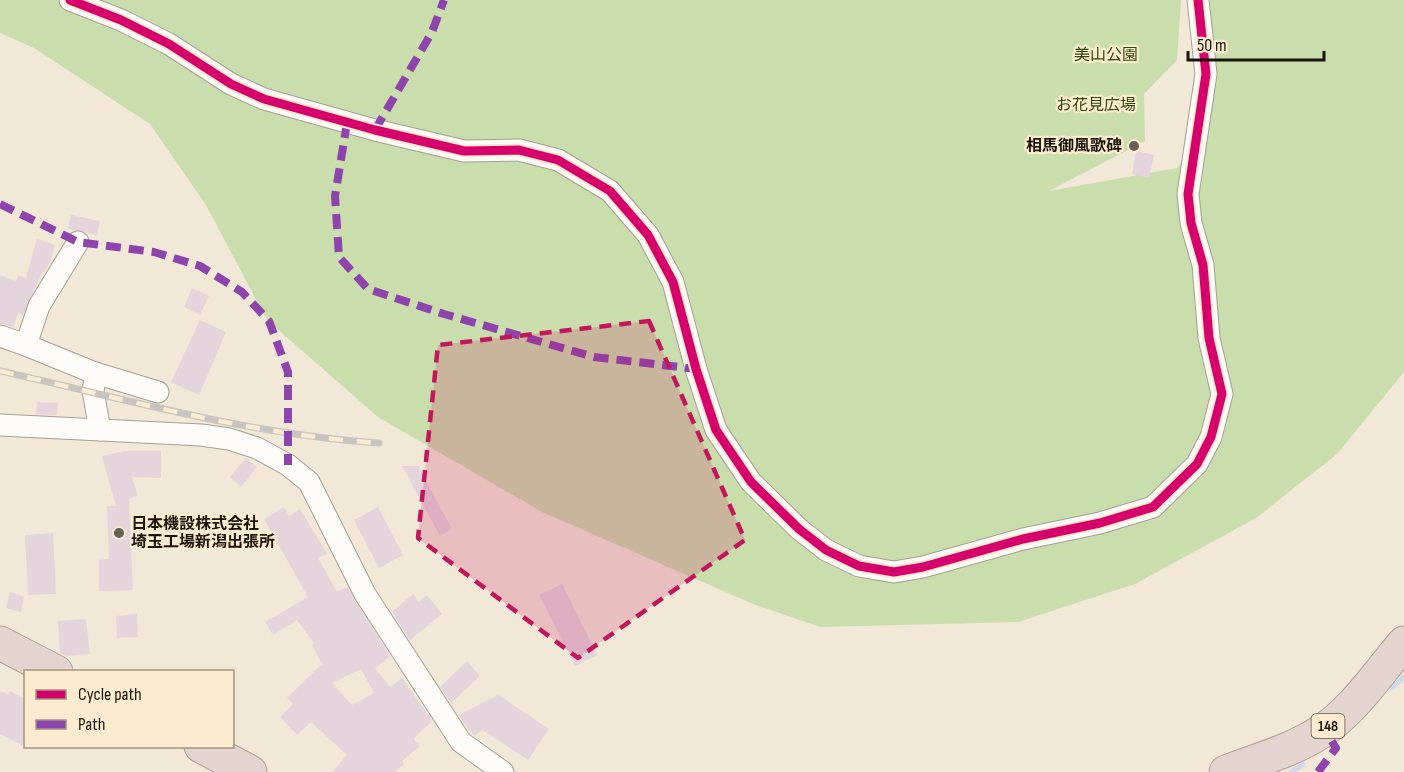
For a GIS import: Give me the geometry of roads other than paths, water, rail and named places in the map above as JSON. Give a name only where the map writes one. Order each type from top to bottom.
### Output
[{"type":"highway","points":[[0,643],[52,670]]},
{"type":"highway","name":"148","points":[[1226,772],[1295,745],[1320,732],[1346,710],[1404,643]]},
{"type":"highway","points":[[203,748],[250,772]]},
{"type":"street","points":[[70,0],[121,20],[169,44],[231,84],[264,99],[375,130],[464,151],[519,150],[558,160],[610,191],[648,235],[673,282],[696,369],[716,430],[751,482],[799,529],[826,550],[859,566],[894,572],[923,567],[1023,539],[1100,523],[1153,507],[1197,464],[1211,437],[1222,394],[1209,338],[1203,266],[1191,223],[1188,194],[1206,74],[1198,0]]},
{"type":"street","points":[[26,345],[39,306],[78,242]]},
{"type":"street","points":[[0,336],[96,373],[158,392]]},
{"type":"street","points":[[96,373],[93,392],[100,430]]},
{"type":"street","points":[[0,425],[201,435],[229,439],[256,448],[295,471],[309,482],[365,594],[461,742],[503,772]]},
{"type":"waterway","points":[[1392,688],[1404,677]]},
{"type":"waterway","points":[[1291,772],[1303,764]]},
{"type":"railway","points":[[0,371],[236,424],[331,439],[379,443]]},
{"type":"place","name":"相馬御風歌碑","points":[[1134,146]]},
{"type":"place","name":"日本機設株式会社 埼玉工場新潟出張所","points":[[119,533]]},
{"type":"park label","name":"美山公園","points":[[1106,55]]},
{"type":"park label","name":"お花見広場","points":[[1096,105]]}]
